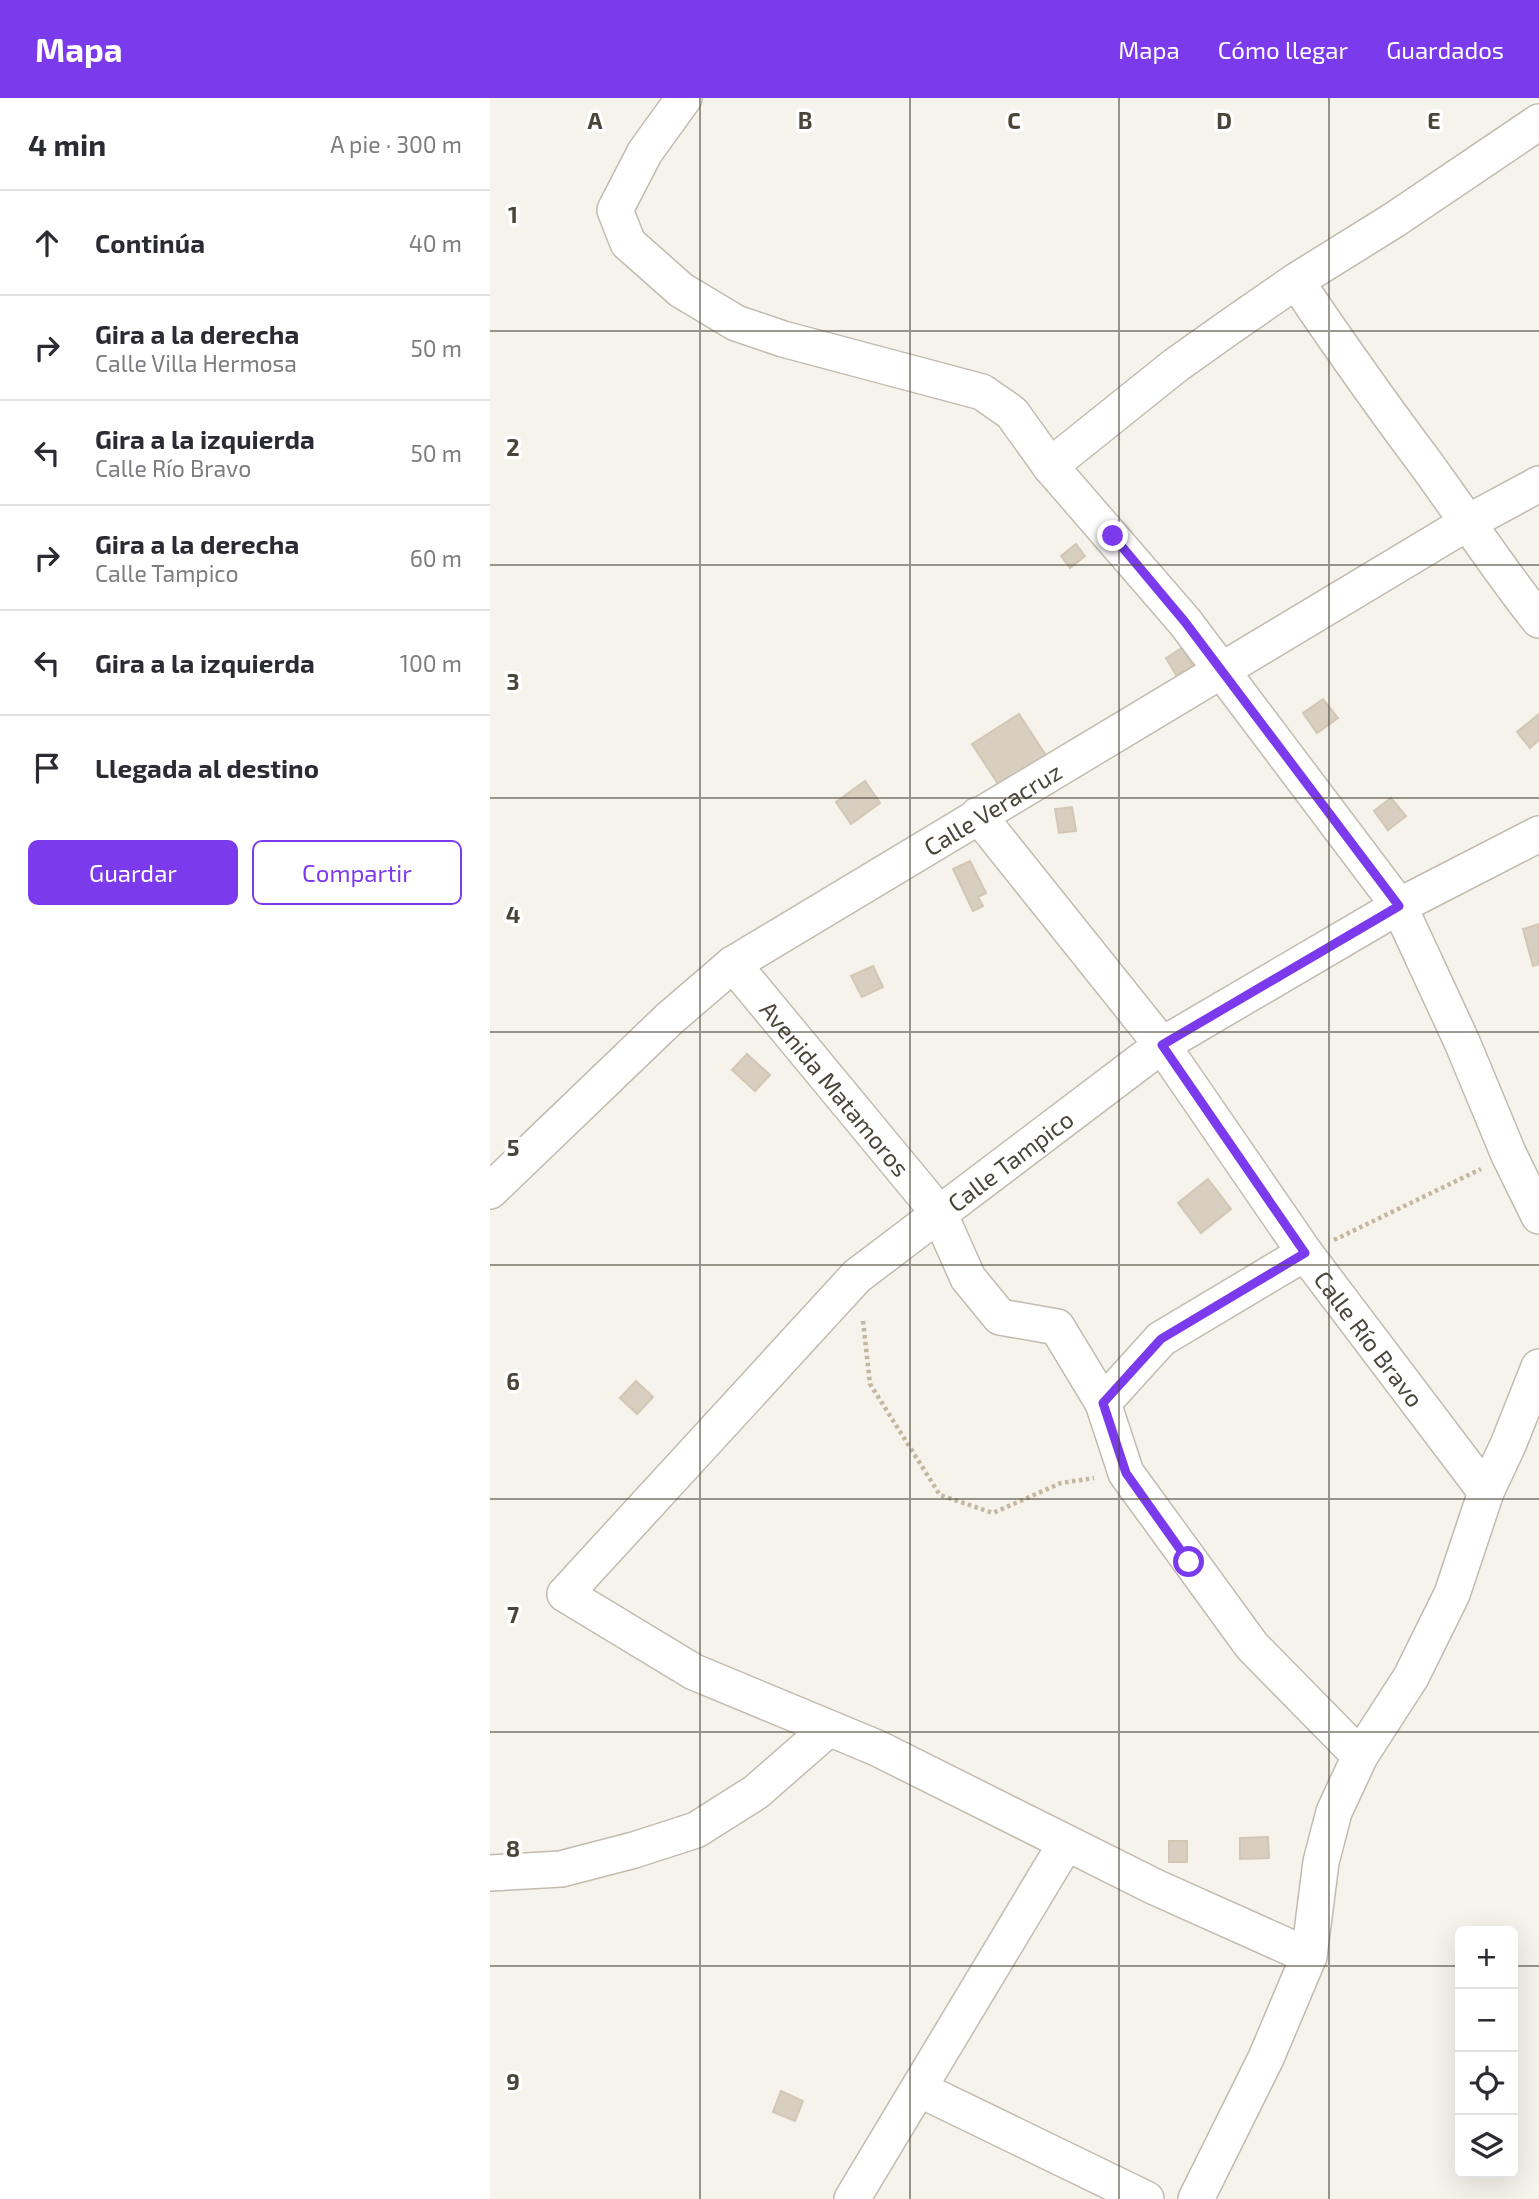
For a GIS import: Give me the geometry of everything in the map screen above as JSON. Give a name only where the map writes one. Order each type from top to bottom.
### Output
[{"type":"street","points":[[684,98],[645,152],[615,210],[628,243],[681,290],[736,323],[783,339],[982,392],[1012,413],[1051,466],[1113,536],[1222,671],[1399,906],[1462,1042],[1509,1155],[1539,1216]]},
{"type":"street","points":[[1051,466],[1176,365],[1296,281],[1537,128]]},
{"type":"street","points":[[1296,281],[1383,409],[1539,620]]},
{"type":"street","name":"Calle Veracruz","points":[[490,1191],[668,1019],[733,964],[1467,523],[1539,484]]},
{"type":"street","name":"Calle Río Bravo","points":[[978,816],[1162,1045],[1305,1253],[1486,1492]]},
{"type":"street","name":"Calle Tampico","points":[[828,1729],[694,1672],[565,1594],[857,1276],[1162,1045],[1399,906],[1539,834]]},
{"type":"street","name":"Avenida Matamoros","points":[[733,964],[939,1213],[968,1278],[1000,1317],[1057,1326],[1103,1403]]},
{"type":"street","points":[[1305,1253],[1161,1339],[1103,1403],[1126,1473],[1252,1646],[1360,1756]]},
{"type":"street","points":[[1196,2199],[1266,2058],[1309,1956],[1321,1862],[1334,1812],[1360,1756],[1410,1676],[1452,1594],[1486,1492],[1539,1367]]},
{"type":"street","points":[[490,1873],[561,1868],[634,1850],[696,1830],[756,1793],[828,1729],[877,1748],[1155,1887],[1309,1956]]},
{"type":"street","points":[[852,2199],[1066,1843]]},
{"type":"street","points":[[919,2089],[1146,2199]]},
{"type":"path","points":[[1305,1253],[1509,1155]]},
{"type":"path","points":[[857,1276],[870,1384],[940,1495],[993,1513],[1061,1483],[1126,1473]]},
{"type":"building","points":[[1076,544],[1085,556],[1070,568],[1061,556]]},
{"type":"building","points":[[1182,648],[1193,666],[1176,675],[1166,658]]},
{"type":"building","points":[[1323,699],[1338,718],[1317,733],[1303,713]]},
{"type":"building","points":[[1019,714],[1047,757],[1000,787],[972,744]]},
{"type":"building","points":[[1539,714],[1539,740],[1530,748],[1517,732]]},
{"type":"building","points":[[865,781],[880,803],[851,824],[836,802]]},
{"type":"building","points":[[1391,798],[1406,816],[1388,830],[1374,811]]},
{"type":"building","points":[[1072,807],[1076,831],[1059,833],[1055,809]]},
{"type":"building","points":[[970,861],[986,893],[978,897],[983,906],[973,911],[953,869]]},
{"type":"building","points":[[1539,924],[1539,964],[1533,966],[1523,929]]},
{"type":"building","points":[[873,966],[883,987],[862,997],[851,976]]},
{"type":"building","points":[[747,1054],[770,1075],[755,1091],[732,1070]]},
{"type":"building","points":[[1208,1179],[1231,1209],[1201,1233],[1178,1203]]},
{"type":"building","points":[[636,1381],[653,1397],[637,1414],[620,1398]]},
{"type":"building","points":[[1268,1837],[1269,1858],[1240,1859],[1240,1838]]},
{"type":"building","points":[[1169,1841],[1187,1841],[1187,1862],[1169,1862]]},
{"type":"building","points":[[781,2091],[803,2101],[795,2121],[773,2112]]},
{"type":"route","points":[[1113,536],[1185,622],[1399,906],[1162,1045],[1305,1253],[1161,1339],[1103,1403],[1126,1473],[1189,1562]]}]
